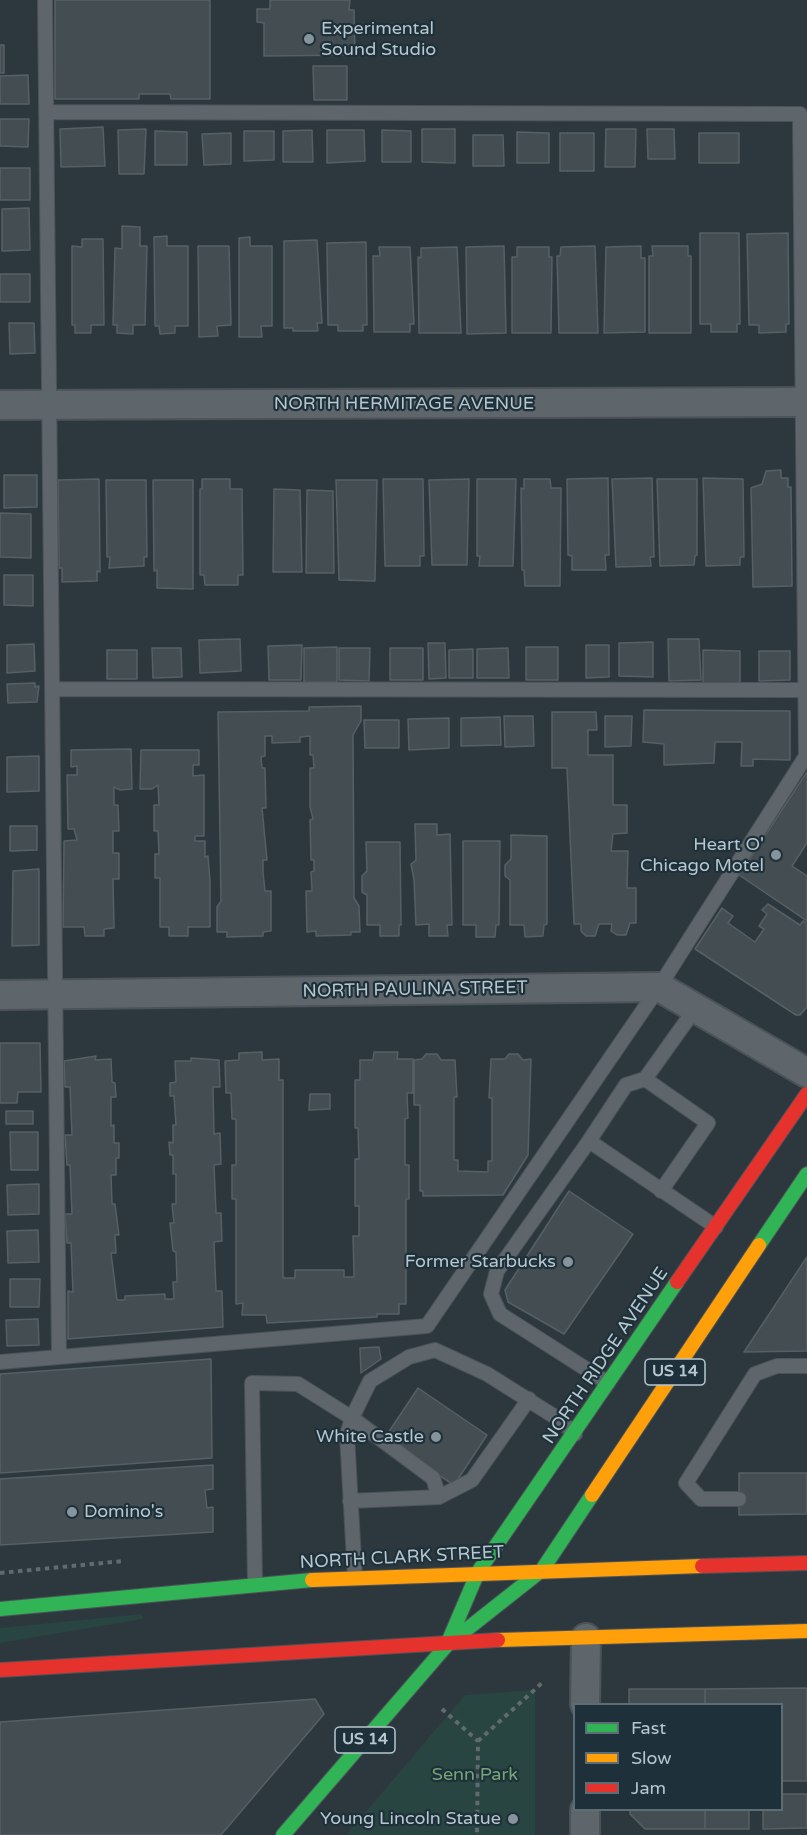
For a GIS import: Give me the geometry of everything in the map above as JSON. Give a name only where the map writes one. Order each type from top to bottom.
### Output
[{"type":"main road","name":"NORTH RIDGE AVENUE","points":[[447,1644],[478,1572],[807,1094]]},
{"type":"main road","name":"NORTH RIDGE AVENUE","points":[[283,1835],[447,1644],[542,1570],[807,1174]]},
{"type":"main road","name":"NORTH CLARK STREET","points":[[0,1609],[255,1583],[478,1572],[807,1563]]},
{"type":"main road","points":[[0,1670],[447,1644],[807,1631]]},
{"type":"street","name":"NORTH HERMITAGE AVENUE","points":[[0,405],[805,402]]},
{"type":"street","name":"NORTH PAULINA STREET","points":[[0,995],[659,987]]},
{"type":"street","points":[[659,987],[807,1073]]},
{"type":"street","points":[[585,1703],[586,1638]]},
{"type":"street","points":[[585,1811],[585,1835]]},
{"type":"lane","points":[[45,0],[59,1356]]},
{"type":"lane","points":[[0,1362],[427,1326],[659,987],[806,756],[805,402],[800,114],[46,112]]},
{"type":"lane","points":[[52,689],[806,690]]},
{"type":"lane","points":[[609,1384],[500,1314],[491,1294],[497,1271],[626,1085],[645,1079],[695,1008]]},
{"type":"lane","points":[[645,1079],[708,1123],[661,1191]]},
{"type":"lane","points":[[589,1141],[716,1227]]},
{"type":"lane","points":[[355,1578],[347,1435],[352,1418],[370,1381],[409,1357],[435,1350],[487,1374],[529,1399],[575,1434]]},
{"type":"lane","points":[[739,1499],[701,1499],[687,1484],[755,1374],[777,1366],[807,1366]]},
{"type":"lane","points":[[255,1583],[252,1383],[298,1384],[352,1418],[433,1478],[439,1497]]},
{"type":"lane","points":[[350,1501],[439,1497],[472,1480],[529,1399]]},
{"type":"path","points":[[477,1835],[478,1741],[542,1683]]},
{"type":"path","points":[[442,1709],[478,1741]]},
{"type":"green space","points":[[142,1614],[143,1619],[0,1643],[0,1628]]},
{"type":"green space","name":"Senn Park","points":[[535,1690],[535,1835],[346,1835],[465,1695]]},
{"type":"building","points":[[55,0],[210,0],[210,99],[171,99],[170,94],[139,94],[139,99],[55,99]]},
{"type":"building","name":"Experimental Sound Studio","points":[[270,0],[350,0],[349,10],[354,10],[355,55],[264,56],[264,23],[257,22],[257,9],[270,9]]},
{"type":"building","points":[[0,45],[4,45],[4,73],[0,73]]},
{"type":"building","points":[[313,66],[347,66],[347,100],[314,100]]},
{"type":"building","points":[[28,75],[29,104],[0,104],[0,76]]},
{"type":"building","points":[[0,119],[29,119],[28,147],[0,146]]},
{"type":"building","points":[[103,127],[105,166],[61,167],[60,129]]},
{"type":"building","points":[[146,129],[144,174],[119,174],[118,130]]},
{"type":"building","points":[[422,129],[455,129],[455,163],[422,162]]},
{"type":"building","points":[[606,129],[636,129],[635,167],[605,167]]},
{"type":"building","points":[[647,129],[674,129],[675,159],[648,159]]},
{"type":"building","points":[[312,130],[313,162],[283,162],[283,131]]},
{"type":"building","points":[[327,130],[364,130],[365,161],[327,163]]},
{"type":"building","points":[[382,130],[411,131],[411,162],[382,162]]},
{"type":"building","points":[[155,131],[187,132],[187,165],[155,165]]},
{"type":"building","points":[[244,131],[274,131],[274,160],[244,161]]},
{"type":"building","points":[[517,132],[549,133],[549,163],[517,163]]},
{"type":"building","points":[[231,133],[231,164],[204,165],[202,134]]},
{"type":"building","points":[[560,133],[594,133],[594,171],[560,171]]},
{"type":"building","points":[[699,133],[739,133],[739,163],[699,163]]},
{"type":"building","points":[[473,135],[503,135],[504,166],[473,166]]},
{"type":"building","points":[[0,168],[30,168],[30,200],[0,200]]},
{"type":"building","points":[[29,208],[30,250],[2,251],[2,209]]},
{"type":"building","points":[[122,226],[140,227],[140,246],[147,246],[145,325],[133,325],[133,334],[117,333],[117,325],[113,325],[115,248],[122,249]]},
{"type":"building","points":[[700,233],[739,233],[740,324],[737,324],[737,332],[711,332],[711,324],[700,324]]},
{"type":"building","points":[[788,233],[789,324],[786,324],[786,332],[759,333],[759,325],[749,325],[747,234]]},
{"type":"building","points":[[167,236],[167,246],[188,246],[188,326],[175,326],[175,333],[160,334],[159,326],[155,326],[154,237]]},
{"type":"building","points":[[250,237],[250,246],[272,246],[272,326],[261,326],[262,337],[239,337],[239,238]]},
{"type":"building","points":[[82,239],[103,239],[104,325],[91,325],[91,333],[75,333],[75,325],[72,325],[72,246],[82,247]]},
{"type":"building","points":[[317,240],[322,323],[317,323],[318,331],[293,331],[293,328],[284,328],[284,241]]},
{"type":"building","points":[[366,242],[367,325],[363,325],[363,331],[338,331],[338,325],[328,325],[327,243]]},
{"type":"building","points":[[198,246],[229,246],[231,325],[217,326],[218,336],[199,337]]},
{"type":"building","points":[[504,246],[506,333],[467,334],[466,247]]},
{"type":"building","points":[[595,246],[598,333],[559,333],[557,256],[560,256],[561,247]]},
{"type":"building","points":[[641,246],[641,258],[645,258],[645,332],[604,333],[606,247]]},
{"type":"building","points":[[652,246],[688,246],[688,256],[691,256],[691,333],[649,333],[649,256],[653,256]]},
{"type":"building","points":[[379,247],[410,247],[414,324],[410,324],[410,332],[374,332],[373,256],[380,256]]},
{"type":"building","points":[[457,247],[461,333],[419,333],[418,257],[421,258],[421,248]]},
{"type":"building","points":[[517,247],[549,247],[549,257],[552,257],[551,333],[512,333],[512,257],[517,257]]},
{"type":"building","points":[[0,274],[30,274],[30,302],[0,302]]},
{"type":"building","points":[[9,323],[34,323],[35,353],[10,354]]},
{"type":"building","points":[[781,470],[781,478],[788,478],[788,487],[791,487],[792,586],[753,587],[751,488],[762,484],[766,471]]},
{"type":"building","points":[[4,475],[37,475],[37,507],[4,508]]},
{"type":"building","points":[[608,478],[609,555],[605,555],[606,570],[572,570],[572,556],[568,555],[567,479]]},
{"type":"building","points":[[652,478],[654,557],[650,557],[651,566],[616,567],[612,479]]},
{"type":"building","points":[[703,478],[743,479],[744,557],[740,557],[740,565],[706,566]]},
{"type":"building","points":[[99,479],[100,572],[97,571],[97,581],[62,582],[62,568],[59,568],[58,480]]},
{"type":"building","points":[[202,479],[230,479],[230,489],[242,489],[243,575],[238,575],[238,585],[205,585],[204,575],[200,575]]},
{"type":"building","points":[[383,479],[423,479],[424,556],[420,556],[420,566],[385,566]]},
{"type":"building","points":[[469,479],[467,565],[432,565],[429,480]]},
{"type":"building","points":[[477,479],[516,479],[513,566],[479,566]]},
{"type":"building","points":[[524,479],[550,479],[551,488],[561,488],[560,586],[525,586],[524,570],[522,570],[521,488],[524,489]]},
{"type":"building","points":[[657,479],[697,479],[697,555],[694,565],[660,566]]},
{"type":"building","points":[[106,480],[146,480],[147,557],[144,557],[144,566],[109,568]]},
{"type":"building","points":[[153,480],[193,480],[193,589],[157,588],[157,570],[154,571]]},
{"type":"building","points":[[336,480],[377,480],[375,581],[339,580]]},
{"type":"building","points":[[274,489],[300,490],[302,572],[273,572]]},
{"type":"building","points":[[307,490],[333,491],[334,573],[306,573]]},
{"type":"building","points":[[0,513],[31,514],[31,558],[0,557]]},
{"type":"building","points":[[4,575],[33,575],[33,606],[4,605]]},
{"type":"building","points":[[240,639],[241,671],[200,673],[199,640]]},
{"type":"building","points":[[668,639],[699,639],[701,680],[669,681]]},
{"type":"building","points":[[653,642],[653,677],[619,676],[619,643]]},
{"type":"building","points":[[428,643],[445,643],[446,678],[429,679]]},
{"type":"building","points":[[34,644],[35,671],[7,673],[7,645]]},
{"type":"building","points":[[302,645],[301,680],[269,680],[268,646]]},
{"type":"building","points":[[586,645],[609,645],[609,677],[586,678]]},
{"type":"building","points":[[337,647],[337,682],[304,682],[304,648]]},
{"type":"building","points":[[526,647],[558,647],[558,680],[526,680]]},
{"type":"building","points":[[152,648],[181,648],[182,677],[153,678]]},
{"type":"building","points":[[339,648],[370,648],[369,681],[339,680]]},
{"type":"building","points":[[390,648],[423,648],[423,680],[390,680]]},
{"type":"building","points":[[508,648],[509,678],[477,678],[477,649]]},
{"type":"building","points":[[473,649],[473,678],[449,678],[449,650]]},
{"type":"building","points":[[107,650],[137,650],[137,679],[107,679]]},
{"type":"building","points":[[703,650],[740,651],[740,683],[703,683]]},
{"type":"building","points":[[759,651],[790,651],[790,680],[759,681]]},
{"type":"building","points":[[35,683],[35,687],[39,686],[37,702],[8,703],[7,684]]},
{"type":"building","points":[[361,706],[361,721],[353,735],[354,898],[359,906],[360,932],[351,932],[351,935],[316,936],[316,931],[307,932],[306,891],[312,891],[311,872],[314,871],[314,860],[311,860],[310,820],[313,819],[310,807],[310,768],[314,768],[313,755],[310,755],[310,736],[300,737],[300,742],[272,743],[272,736],[265,736],[265,756],[261,757],[262,768],[265,768],[266,808],[262,808],[267,860],[263,860],[263,872],[265,891],[271,891],[271,931],[263,932],[263,936],[227,937],[227,932],[217,932],[217,907],[221,901],[218,712],[309,711],[309,707]]},
{"type":"building","points":[[644,710],[790,711],[790,760],[753,759],[753,766],[741,766],[742,742],[715,742],[714,763],[664,765],[664,744],[643,742]]},
{"type":"building","points":[[552,712],[596,712],[597,730],[588,730],[588,755],[613,755],[613,805],[627,805],[627,833],[613,834],[611,851],[628,851],[627,888],[636,888],[636,923],[630,923],[626,935],[617,935],[611,931],[612,924],[599,924],[595,936],[586,936],[581,931],[581,924],[574,924],[567,768],[552,768]]},
{"type":"building","points":[[504,716],[533,716],[534,746],[505,747]]},
{"type":"building","points":[[605,716],[632,716],[631,746],[605,747]]},
{"type":"building","points":[[500,717],[501,745],[461,746],[461,718]]},
{"type":"building","points":[[449,718],[449,748],[409,750],[408,719]]},
{"type":"building","points":[[364,720],[399,720],[399,748],[365,748]]},
{"type":"building","points":[[131,749],[132,789],[120,790],[114,787],[114,805],[118,805],[119,831],[113,831],[113,853],[119,853],[119,879],[113,879],[114,928],[104,929],[104,936],[85,936],[84,927],[63,927],[64,841],[77,840],[74,829],[68,829],[67,775],[77,775],[77,766],[71,767],[71,750]]},
{"type":"building","points":[[141,750],[199,750],[199,765],[193,765],[193,776],[204,775],[204,836],[195,836],[195,841],[205,841],[205,857],[208,856],[210,927],[188,927],[188,936],[169,936],[169,927],[160,927],[160,878],[155,878],[155,854],[159,854],[158,831],[154,831],[154,805],[159,805],[158,785],[152,789],[140,789]]},
{"type":"building","points":[[39,756],[39,791],[7,792],[7,757]]},
{"type":"building","name":"Heart O' Chicago Motel","points":[[807,772],[807,843],[792,866],[807,876],[807,921],[739,875]]},
{"type":"building","points":[[415,824],[437,824],[437,835],[450,834],[452,925],[447,925],[448,936],[429,936],[429,924],[416,925],[411,864],[416,860]]},
{"type":"building","points":[[10,826],[37,826],[37,850],[10,851]]},
{"type":"building","points":[[511,835],[547,836],[547,924],[544,925],[543,936],[525,937],[524,925],[510,925],[510,880],[505,876],[505,865],[511,859]]},
{"type":"building","points":[[463,841],[500,841],[499,925],[496,925],[495,937],[476,937],[476,925],[463,925]]},
{"type":"building","points":[[366,842],[400,842],[401,925],[399,925],[399,936],[380,936],[380,925],[367,925],[367,895],[362,892],[362,876],[367,871]]},
{"type":"building","points":[[39,869],[39,945],[12,946],[13,871]]},
{"type":"building","points":[[768,904],[800,925],[803,921],[807,923],[807,1007],[800,1015],[796,1015],[695,949],[722,908],[733,916],[728,923],[755,942],[764,929],[759,926],[767,914],[762,910]]},
{"type":"building","points":[[0,1043],[40,1043],[41,1092],[18,1092],[17,1103],[0,1103]]},
{"type":"building","points":[[262,1052],[262,1060],[279,1059],[279,1080],[283,1080],[283,1278],[295,1278],[295,1270],[344,1270],[344,1277],[354,1277],[353,1236],[359,1236],[359,1206],[355,1206],[355,1159],[359,1159],[358,1128],[355,1128],[355,1080],[360,1080],[360,1060],[373,1060],[374,1052],[398,1052],[397,1059],[413,1059],[413,1093],[407,1093],[408,1118],[405,1119],[405,1165],[409,1165],[409,1199],[406,1199],[406,1304],[399,1304],[399,1314],[267,1323],[266,1315],[242,1315],[243,1303],[236,1304],[236,1199],[232,1199],[232,1165],[236,1165],[236,1119],[232,1119],[231,1093],[226,1093],[225,1061],[239,1060],[239,1053]]},
{"type":"building","points":[[426,1054],[437,1054],[441,1060],[455,1060],[457,1097],[454,1097],[454,1160],[458,1160],[458,1171],[488,1172],[488,1161],[492,1161],[492,1098],[489,1098],[491,1059],[505,1059],[509,1054],[518,1054],[523,1060],[531,1059],[528,1155],[503,1195],[423,1196],[423,1191],[420,1191],[420,1105],[414,1105],[414,1060],[422,1059]]},
{"type":"building","points":[[96,1056],[95,1060],[111,1059],[112,1082],[115,1083],[116,1097],[111,1097],[111,1126],[114,1125],[114,1143],[119,1143],[119,1158],[116,1158],[116,1175],[111,1175],[112,1204],[115,1204],[119,1235],[115,1235],[116,1253],[111,1253],[117,1300],[125,1300],[125,1296],[165,1294],[165,1299],[174,1299],[173,1282],[177,1282],[176,1252],[173,1251],[170,1223],[174,1223],[172,1204],[176,1204],[176,1174],[173,1174],[173,1155],[170,1155],[169,1142],[173,1143],[173,1125],[176,1125],[174,1096],[170,1096],[170,1083],[176,1082],[175,1061],[191,1061],[191,1058],[219,1060],[220,1087],[213,1087],[214,1134],[220,1133],[221,1164],[214,1165],[216,1213],[221,1213],[222,1241],[214,1242],[216,1291],[222,1291],[223,1327],[68,1339],[68,1291],[73,1292],[71,1243],[67,1243],[65,1214],[72,1214],[70,1165],[67,1165],[65,1135],[72,1135],[70,1087],[65,1087],[64,1061]]},
{"type":"building","points":[[310,1094],[330,1094],[330,1109],[309,1110]]},
{"type":"building","points":[[6,1111],[33,1111],[33,1124],[6,1124]]},
{"type":"building","points":[[10,1132],[38,1132],[38,1170],[11,1170]]},
{"type":"building","points":[[39,1184],[39,1214],[8,1215],[7,1185]]},
{"type":"building","name":"Former Starbucks","points":[[569,1191],[633,1234],[564,1334],[508,1302],[505,1290]]},
{"type":"building","points":[[38,1230],[39,1262],[8,1263],[7,1231]]},
{"type":"building","points":[[807,1257],[807,1351],[744,1352]]},
{"type":"building","points":[[10,1279],[40,1279],[39,1307],[10,1307]]},
{"type":"building","points":[[38,1319],[39,1345],[7,1346],[6,1320]]},
{"type":"building","points":[[379,1347],[381,1359],[361,1373],[360,1348]]},
{"type":"building","points":[[211,1359],[212,1458],[0,1473],[0,1374]]},
{"type":"building","name":"White Castle","points":[[418,1388],[487,1435],[454,1485],[384,1439]]},
{"type":"building","points":[[213,1465],[213,1489],[205,1490],[207,1508],[213,1507],[213,1532],[0,1545],[0,1479]]},
{"type":"building","points":[[739,1473],[807,1473],[807,1514],[739,1515]]},
{"type":"building","points":[[807,1688],[807,1781],[783,1781],[783,1703],[705,1703],[705,1689]]},
{"type":"building","points":[[629,1689],[705,1689],[705,1703],[629,1703]]},
{"type":"building","points":[[315,1699],[324,1714],[221,1835],[0,1835],[0,1722]]},
{"type":"building","points":[[783,1794],[807,1794],[807,1828],[763,1829],[763,1811],[783,1811]]},
{"type":"building","points":[[630,1811],[705,1811],[705,1829],[645,1829],[630,1814]]},
{"type":"building","points":[[705,1811],[749,1811],[749,1829],[705,1829]]},
{"type":"traffic: fast","points":[[759,1245],[807,1174]]},
{"type":"traffic: fast","points":[[449,1640],[478,1572],[677,1282]]},
{"type":"traffic: fast","points":[[283,1835],[447,1645],[542,1570],[592,1495]]},
{"type":"traffic: fast","points":[[0,1609],[312,1580]]},
{"type":"traffic: slow","points":[[592,1495],[759,1245]]},
{"type":"traffic: slow","points":[[312,1580],[702,1566]]},
{"type":"traffic: slow","points":[[498,1640],[807,1631]]},
{"type":"traffic: jam","points":[[677,1282],[807,1094]]},
{"type":"traffic: jam","points":[[702,1566],[807,1563]]},
{"type":"traffic: jam","points":[[0,1670],[498,1640]]},
{"type":"place","name":"Experimental Sound Studio","points":[[309,39]]},
{"type":"place","name":"Heart O' Chicago Motel","points":[[776,855]]},
{"type":"place","name":"Former Starbucks","points":[[568,1262]]},
{"type":"place","name":"White Castle","points":[[436,1437]]},
{"type":"place","name":"Domino's","points":[[72,1512]]},
{"type":"place","name":"Young Lincoln Statue","points":[[513,1819]]}]
